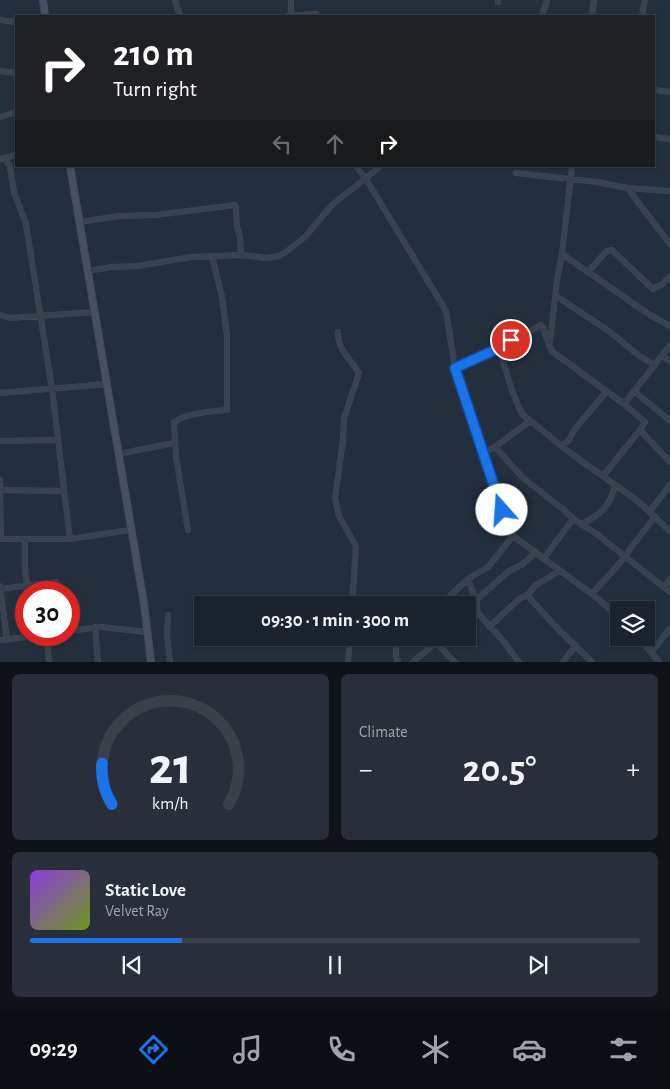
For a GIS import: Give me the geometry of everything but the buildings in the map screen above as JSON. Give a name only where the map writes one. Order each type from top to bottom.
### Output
[{"type":"main road","points":[[43,0],[45,15]]},
{"type":"main road","points":[[70,167],[151,662]]},
{"type":"street","points":[[175,0],[180,15]]},
{"type":"street","points":[[290,15],[291,0]]},
{"type":"street","points":[[542,15],[548,0]]},
{"type":"street","points":[[592,15],[594,0]]},
{"type":"street","points":[[642,15],[645,0]]},
{"type":"street","points":[[303,15],[316,14]]},
{"type":"street","points":[[0,20],[15,22]]},
{"type":"street","points":[[0,71],[15,73]]},
{"type":"street","points":[[655,90],[670,92]]},
{"type":"street","points":[[0,117],[15,112]]},
{"type":"street","points":[[655,137],[670,139]]},
{"type":"street","points":[[15,155],[3,159],[10,167],[14,192],[26,224],[52,389],[70,539]]},
{"type":"street","points":[[357,167],[366,179],[446,311],[455,368],[499,504],[513,536],[610,609]]},
{"type":"street","points":[[87,271],[112,267],[138,266],[178,258],[241,255],[267,258],[280,256],[304,238],[332,205],[380,167]]},
{"type":"street","points":[[550,347],[572,167]]},
{"type":"street","points":[[516,173],[597,182],[627,188],[670,191]]},
{"type":"street","points":[[627,188],[670,244]]},
{"type":"street","points":[[80,222],[119,216],[156,215],[235,205],[241,255]]},
{"type":"street","points":[[588,272],[607,251],[612,250],[653,289],[663,284],[670,276]]},
{"type":"street","points":[[562,254],[650,315],[670,326]]},
{"type":"street","points":[[188,530],[174,443],[174,422],[179,419],[226,410],[227,335],[222,297],[212,256]]},
{"type":"street","points":[[556,296],[606,329],[654,365]]},
{"type":"street","points":[[0,315],[10,318],[94,312]]},
{"type":"street","points":[[455,368],[499,348],[541,325],[550,347],[559,356],[645,422],[603,476]]},
{"type":"street","points":[[338,332],[338,342],[344,354],[359,374],[344,418],[335,498],[339,516],[356,546],[353,596]]},
{"type":"street","points":[[624,404],[670,345]]},
{"type":"street","points":[[499,348],[522,414],[650,511],[670,532]]},
{"type":"street","points":[[662,356],[670,361]]},
{"type":"street","points":[[0,393],[107,384]]},
{"type":"street","points":[[634,391],[670,421]]},
{"type":"street","points":[[562,446],[606,392]]},
{"type":"street","points":[[483,453],[495,447],[530,421]]},
{"type":"street","points":[[640,430],[670,462]]},
{"type":"street","points":[[0,441],[57,440]]},
{"type":"street","points":[[118,454],[174,443]]},
{"type":"street","points":[[495,447],[523,478],[573,519],[625,556],[670,592]]},
{"type":"street","points":[[0,480],[0,539],[70,539],[130,530]]},
{"type":"street","points":[[582,524],[598,515],[609,503],[615,485]]},
{"type":"street","points":[[650,511],[670,485]]},
{"type":"street","points":[[0,490],[64,491]]},
{"type":"street","points":[[592,594],[656,516]]},
{"type":"street","points":[[544,558],[573,519]]},
{"type":"street","points":[[450,596],[468,579],[488,566],[513,536]]},
{"type":"street","points":[[25,539],[27,581]]},
{"type":"street","points":[[519,662],[503,640],[478,614],[476,600],[509,571],[523,564],[536,552]]},
{"type":"street","points":[[489,627],[519,599],[559,571]]},
{"type":"street","points":[[664,588],[670,578]]},
{"type":"street","points":[[468,579],[474,596]]},
{"type":"street","points":[[7,640],[0,588],[15,586]]},
{"type":"street","points":[[527,595],[556,628],[592,662]]},
{"type":"street","points":[[168,615],[167,635],[170,662]]},
{"type":"street","points":[[95,627],[98,662]]},
{"type":"street","points":[[80,629],[108,627],[147,632]]},
{"type":"street","points":[[652,651],[670,629]]},
{"type":"street","points":[[0,640],[15,639]]},
{"type":"street","points":[[563,662],[576,645]]},
{"type":"street","points":[[47,646],[49,662]]},
{"type":"street","points":[[348,662],[349,646]]},
{"type":"street","points":[[396,646],[398,662]]},
{"type":"street","points":[[414,662],[433,646]]},
{"type":"street","points":[[439,646],[455,662]]},
{"type":"street","points":[[647,646],[659,662]]},
{"type":"route","points":[[502,510],[464,400],[455,368],[499,348],[511,340]]}]
